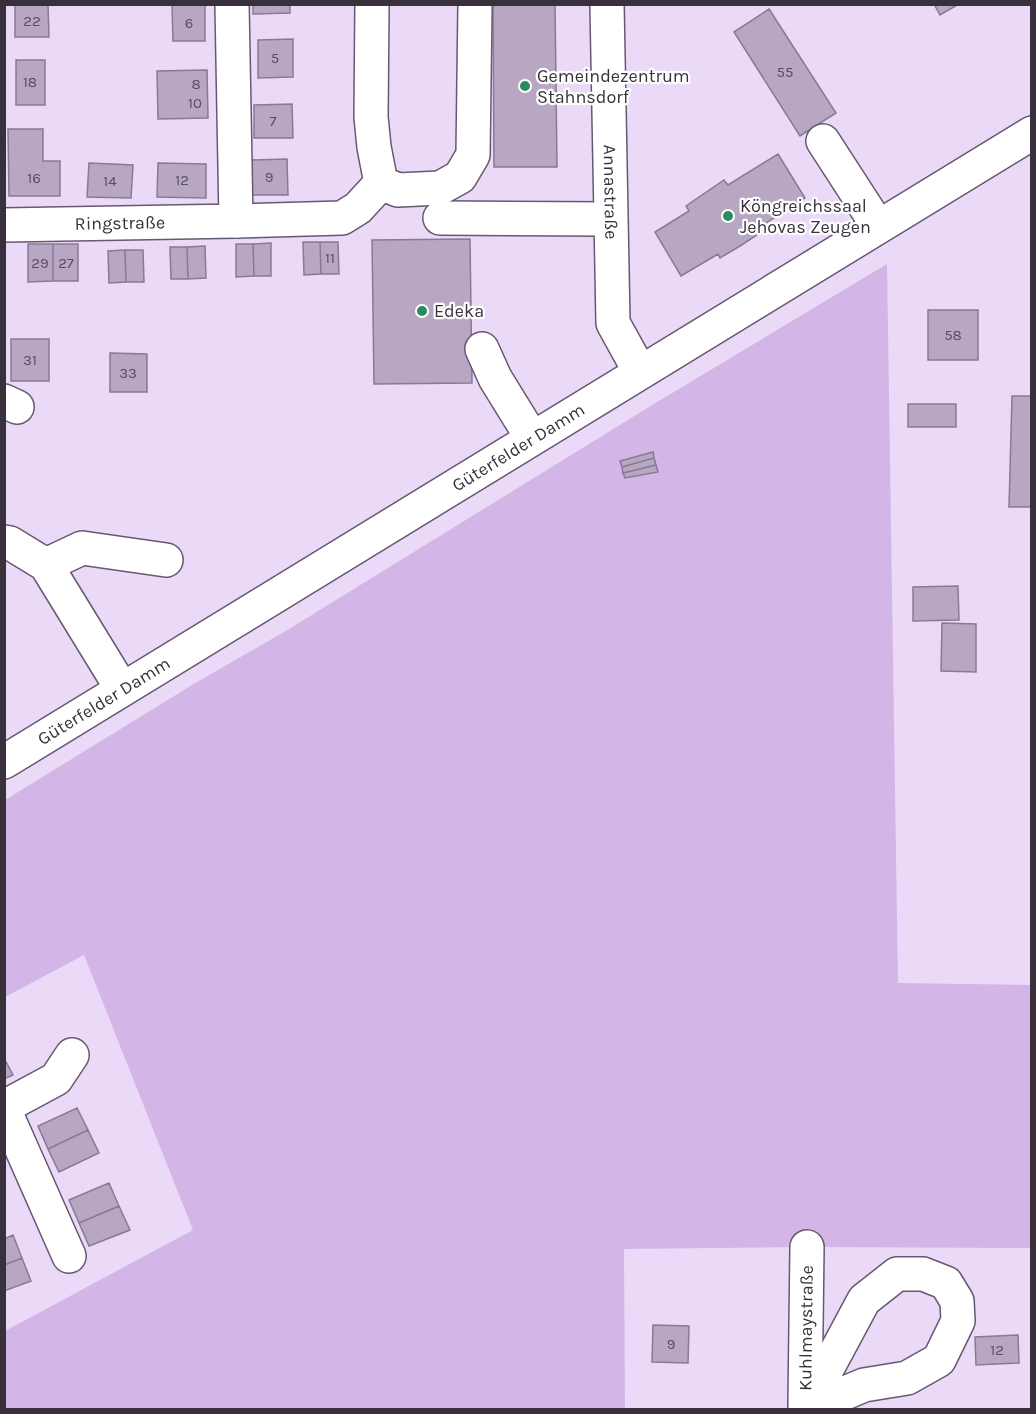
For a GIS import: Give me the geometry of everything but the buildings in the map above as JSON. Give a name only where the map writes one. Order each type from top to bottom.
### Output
[{"type":"street","points":[[232,4],[236,221]]},
{"type":"street","points":[[372,4],[371,117],[374,147],[381,183],[398,190],[440,188],[460,177],[473,154],[475,4]]},
{"type":"street","name":"Annastraße","points":[[607,4],[613,323],[640,372]]},
{"type":"street","name":"Güterfelder Damm","points":[[4,762],[1032,133]]},
{"type":"street","points":[[823,141],[878,226]]},
{"type":"street","name":"Ringstraße","points":[[4,225],[342,218],[358,208],[381,183]]},
{"type":"street","points":[[440,218],[610,219]]},
{"type":"street","points":[[483,349],[495,378],[532,438]]},
{"type":"street","points":[[4,542],[10,543],[46,565],[122,688]]},
{"type":"street","points":[[46,565],[82,548],[166,560]]},
{"type":"street","points":[[69,1256],[4,1108],[56,1079],[72,1055]]},
{"type":"street","name":"Kuhlmaystraße","points":[[805,1410],[807,1247]]},
{"type":"street","name":"Kuhlmaystraße","points":[[897,1274],[923,1274],[946,1283],[957,1301],[958,1321],[939,1360],[907,1378],[864,1385],[805,1410],[864,1300],[897,1274]]},
{"type":"shaded area","points":[[887,264],[898,983],[1031,985],[1031,1248],[624,1249],[625,1409],[5,1409],[5,1331],[193,1230],[84,955],[5,997],[5,800]]},
{"type":"place","name":"Gemeindezentrum Stahnsdorf","points":[[525,86]]},
{"type":"place","name":"Köngreichssaal Jehovas Zeugen","points":[[728,216]]},
{"type":"place","name":"Edeka","points":[[422,311]]}]
